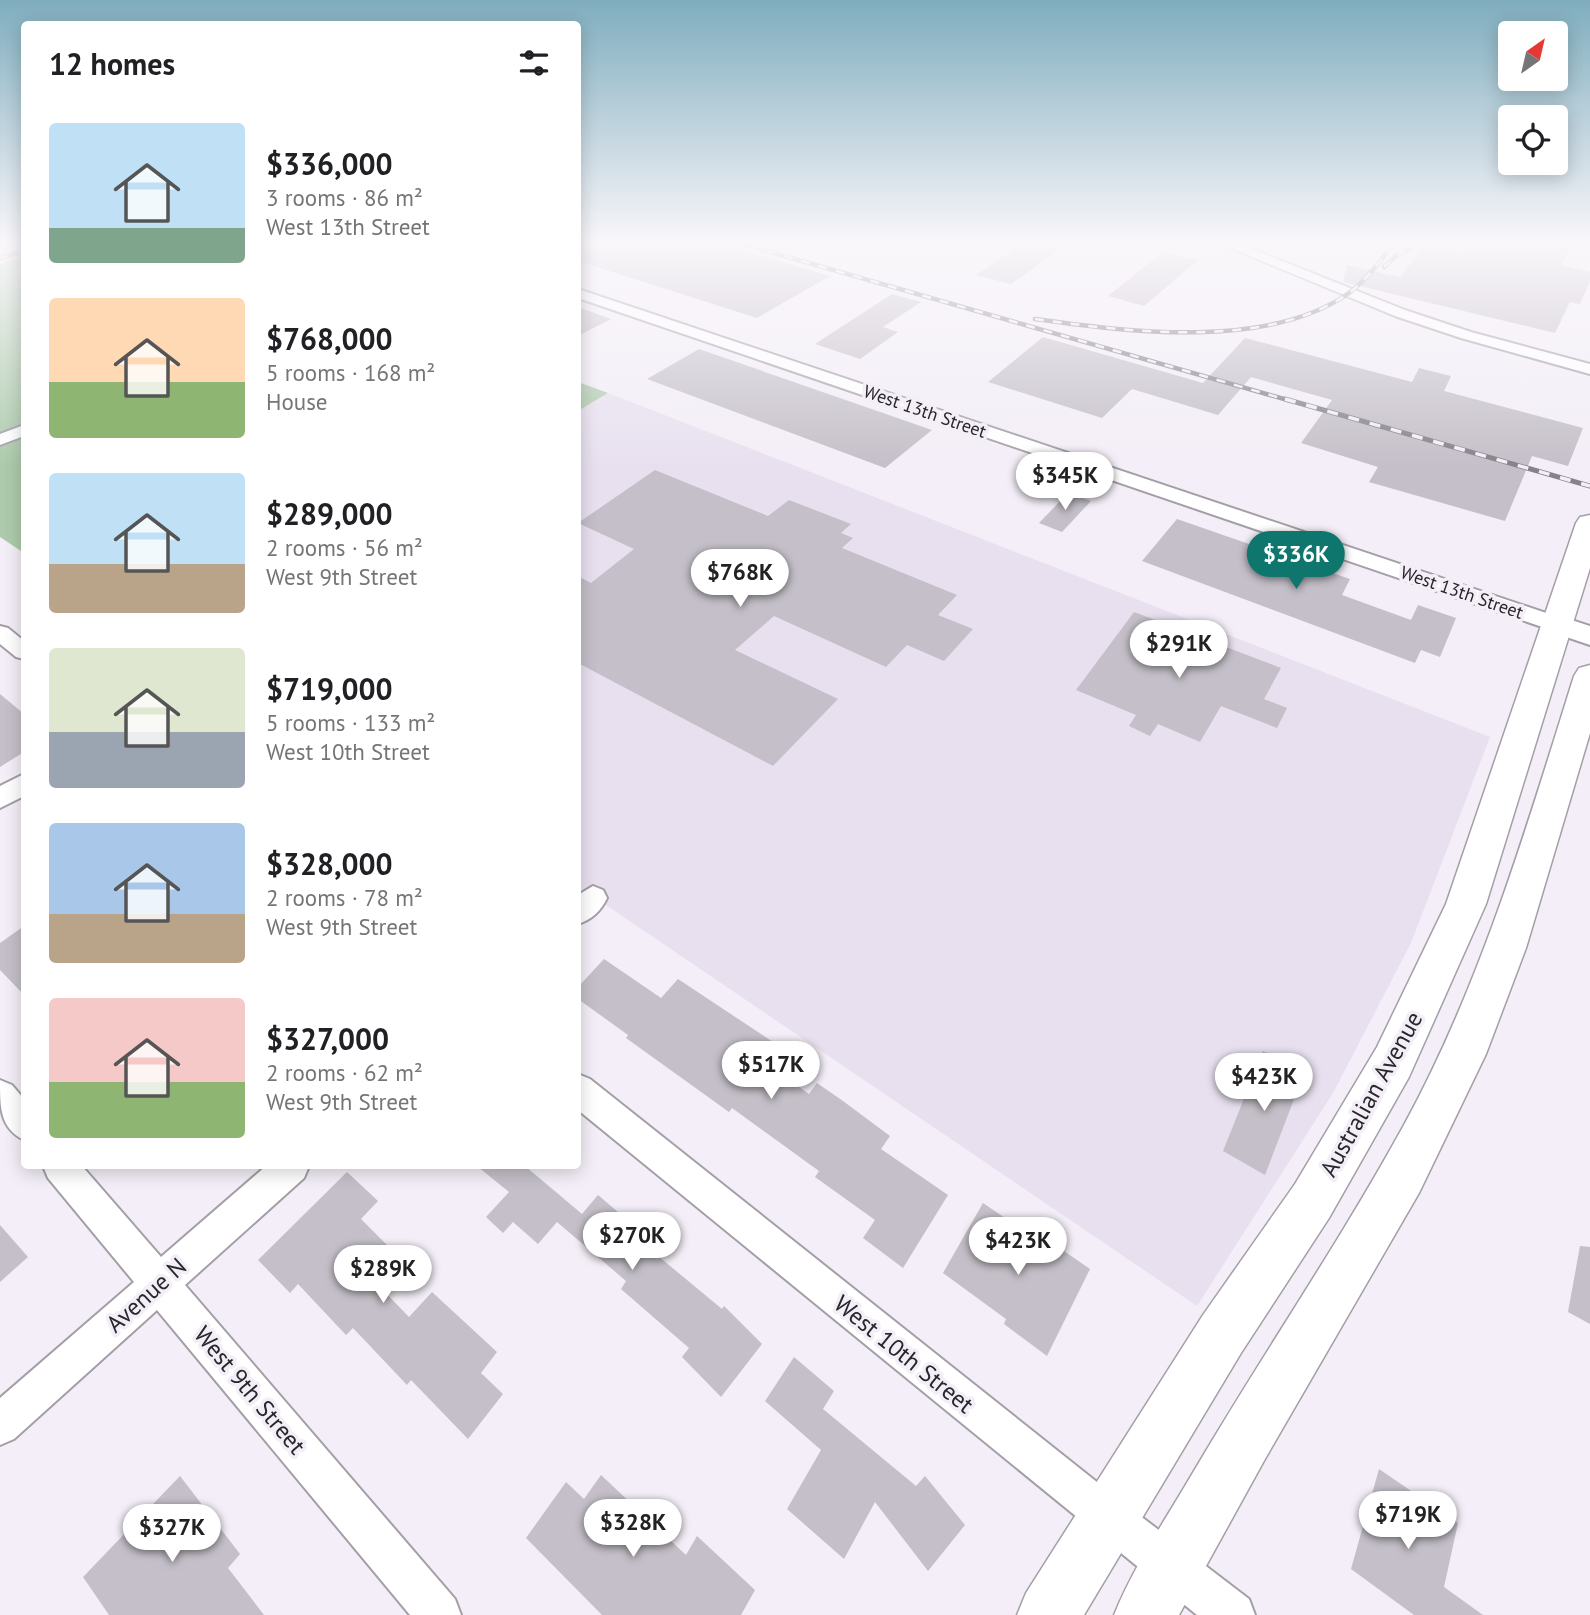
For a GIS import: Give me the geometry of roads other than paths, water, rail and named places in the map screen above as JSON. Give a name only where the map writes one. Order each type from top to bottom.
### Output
[{"type":"main road","name":"Australian Avenue","points":[[1048,1615],[1222,1334],[1312,1201],[1389,1070],[1466,904],[1573,630],[1590,523]]},
{"type":"main road","points":[[1159,1591],[1279,1382],[1366,1242],[1440,1104],[1513,930],[1590,677]]},
{"type":"street","name":"West 13th Street","points":[[647,316],[1573,630]]},
{"type":"street","points":[[1410,316],[1479,339],[1590,369]]},
{"type":"street","points":[[0,440],[21,431]]},
{"type":"street","points":[[1,628],[21,649]]},
{"type":"street","points":[[0,798],[21,786]]},
{"type":"street","name":"West 10th Street","points":[[581,1092],[1107,1517],[1159,1591],[1233,1615]]},
{"type":"street","points":[[0,1096],[21,1120]]},
{"type":"street","name":"West 9th Street","points":[[63,1169],[439,1615]]},
{"type":"street","name":"Avenue N","points":[[0,1425],[289,1169]]},
{"type":"railway","points":[[995,316],[1291,401]]},
{"type":"railway","points":[[1035,319],[1154,332],[1197,332],[1239,330],[1299,316]]},
{"type":"railway","points":[[1285,399],[1590,486]]}]
